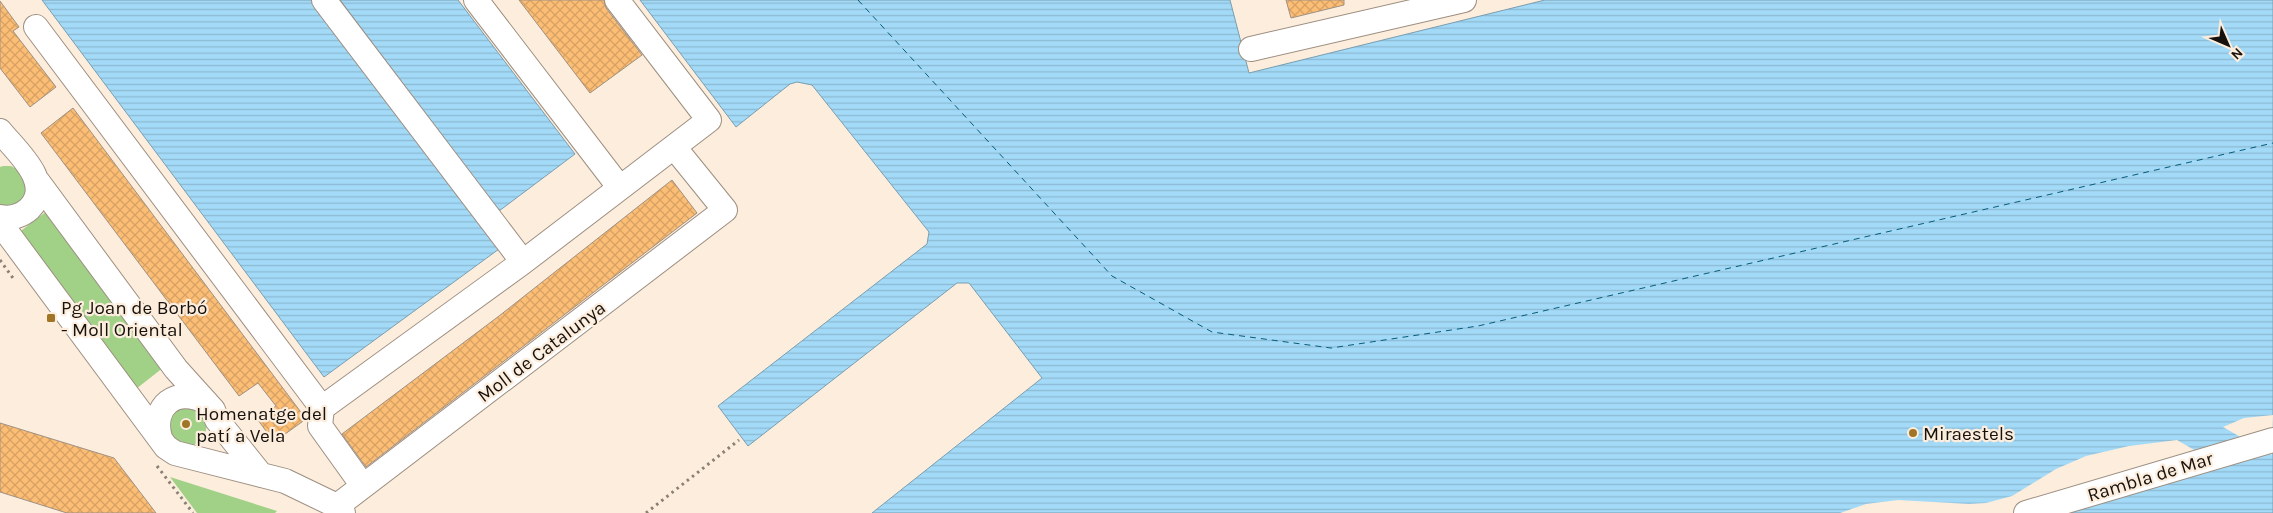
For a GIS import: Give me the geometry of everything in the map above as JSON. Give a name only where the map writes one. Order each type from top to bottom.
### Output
[{"type":"street","points":[[324,0],[523,262]]},
{"type":"street","points":[[476,0],[620,188]]},
{"type":"street","points":[[322,408],[523,262],[709,120],[617,0]]},
{"type":"street","points":[[1251,49],[1464,0]]},
{"type":"street","points":[[36,27],[322,408],[320,426],[360,489]]},
{"type":"street","points":[[0,131],[31,167],[38,182],[176,369],[261,475]]},
{"type":"street","name":"Moll de Catalunya","points":[[340,510],[360,489],[725,210],[674,147]]},
{"type":"street","points":[[0,157],[14,157],[24,161]]},
{"type":"street","points":[[0,217],[13,218],[30,208],[38,192],[38,182]]},
{"type":"street","points":[[0,223],[170,450],[186,456],[285,481],[340,510]]},
{"type":"street","points":[[160,438],[158,419],[162,409],[168,402],[177,397],[187,395],[197,397],[211,411],[217,430],[207,448],[194,455],[186,456]]},
{"type":"street","name":"Rambla de Mar","points":[[2026,513],[2273,440]]},
{"type":"path","points":[[646,513],[739,440]]},
{"type":"green space","points":[[11,166],[23,173],[28,192],[17,206],[0,207],[0,167]]},
{"type":"green space","points":[[47,211],[164,367],[136,389],[18,233]]},
{"type":"green space","points":[[197,407],[207,423],[205,436],[193,446],[179,445],[165,426],[174,408]]},
{"type":"green space","points":[[170,477],[277,511],[275,513],[197,513]]},
{"type":"water","points":[[42,0],[311,0],[499,249],[324,377]]},
{"type":"water","points":[[340,0],[458,0],[575,154],[499,211]]},
{"type":"water","points":[[640,0],[1230,0],[1249,73],[1545,0],[2273,0],[2273,513],[872,513],[1042,378],[969,283],[957,283],[748,446],[718,406],[927,244],[929,232],[812,85],[797,82],[790,84],[736,127]]},
{"type":"pier","points":[[2273,415],[2272,455],[2223,427],[2244,418]]},
{"type":"pier","points":[[2177,440],[2215,462],[2218,468],[2064,513],[1840,513],[1866,504],[1898,500],[1969,504],[1986,503],[2012,496],[2056,469],[2086,456],[2129,446]]},
{"type":"building","points":[[519,0],[604,0],[606,8],[642,55],[590,93]]},
{"type":"building","points":[[1286,0],[1344,0],[1344,5],[1291,18]]},
{"type":"building","points":[[0,1],[19,27],[13,31],[56,87],[30,107],[0,68]]},
{"type":"building","points":[[73,108],[306,419],[274,442],[258,420],[276,406],[258,383],[239,396],[41,133]]},
{"type":"building","points":[[672,180],[697,213],[366,467],[342,434],[499,316]]},
{"type":"building","points":[[0,423],[114,458],[156,513],[67,513],[0,492]]},
{"type":"ferry route","points":[[858,0],[1112,276],[1212,332],[1331,348],[1478,326],[2273,143]]},
{"type":"place","name":"Pg Joan de Borbó - Moll Oriental","points":[[51,318]]},
{"type":"place","name":"Homenatge del patí a Vela","points":[[186,424]]},
{"type":"place","name":"Miraestels","points":[[1913,433]]}]
